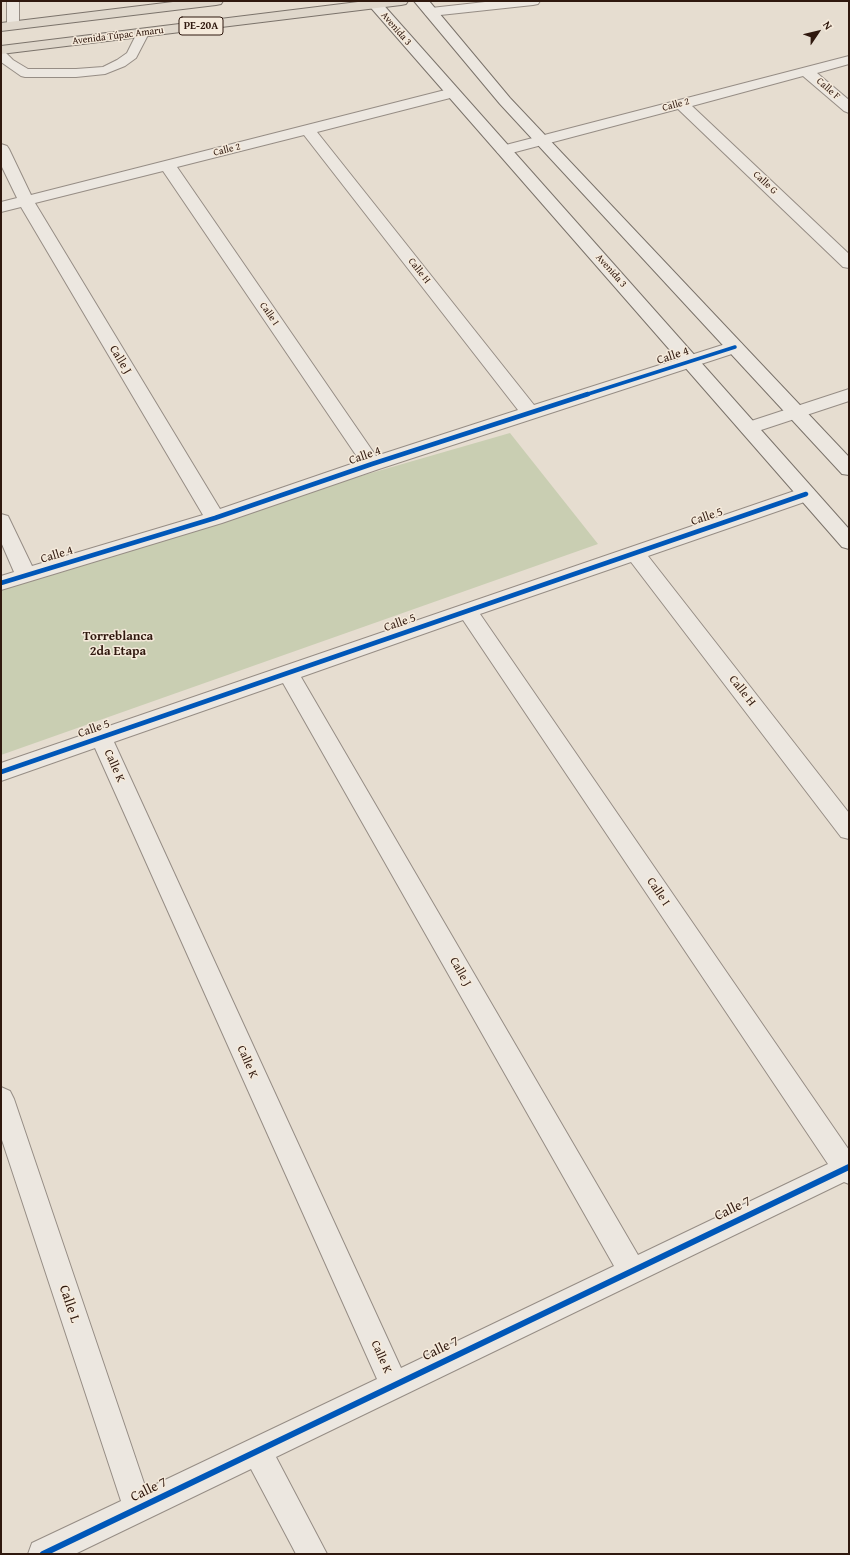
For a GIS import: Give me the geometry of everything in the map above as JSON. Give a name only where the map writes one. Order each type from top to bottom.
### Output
[{"type":"highway","name":"Avenida Túpac Amaru","points":[[7,26],[216,1]]},
{"type":"highway","name":"Avenida Túpac Amaru","points":[[1,50],[374,3],[401,1]]},
{"type":"street","points":[[426,7],[533,1]]},
{"type":"street","name":"Avenida 3","points":[[374,3],[849,542]]},
{"type":"street","points":[[426,7],[506,101],[849,469]]},
{"type":"street","name":"Calle 2","points":[[504,150],[849,60]]},
{"type":"street","name":"Calle F","points":[[806,71],[849,108]]},
{"type":"street","name":"Calle 2","points":[[1,207],[454,93]]},
{"type":"street","name":"Calle G","points":[[681,104],[849,263]]},
{"type":"street","name":"Calle H","points":[[308,130],[530,413]]},
{"type":"street","name":"Calle J","points":[[1,149],[26,201],[215,518]]},
{"type":"street","name":"Calle I","points":[[167,165],[372,464]]},
{"type":"street","name":"Calle 4","points":[[1,583],[215,518],[372,464],[735,347]]},
{"type":"street","points":[[749,428],[849,396]]},
{"type":"street","name":"Calle 5","points":[[1,772],[806,494]]},
{"type":"street","points":[[1,521],[26,575]]},
{"type":"street","name":"Calle H","points":[[635,553],[849,830]]},
{"type":"street","name":"Calle I","points":[[467,611],[848,1169]]},
{"type":"street","name":"Calle J","points":[[288,673],[632,1271]]},
{"type":"street","name":"Calle K","points":[[101,738],[394,1385]]},
{"type":"street","name":"Calle L","points":[[1,1099],[138,1508]]},
{"type":"street","name":"Calle 7","points":[[43,1554],[848,1169]]},
{"type":"street","points":[[257,1451],[312,1554]]},
{"type":"lane","points":[[7,26],[13,1]]},
{"type":"lane","points":[[1,55],[9,64],[25,73],[76,73],[104,70],[121,63],[132,55],[143,33]]},
{"type":"green space","points":[[510,433],[598,544],[1,755],[1,590],[215,518]]},
{"type":"cycle path","points":[[1,583],[215,518],[372,464],[735,347]]},
{"type":"cycle path","points":[[1,772],[806,494]]},
{"type":"cycle path","points":[[43,1554],[849,1167]]},
{"type":"district","name":"Torreblanca 2da Etapa","points":[[118,644]]}]
